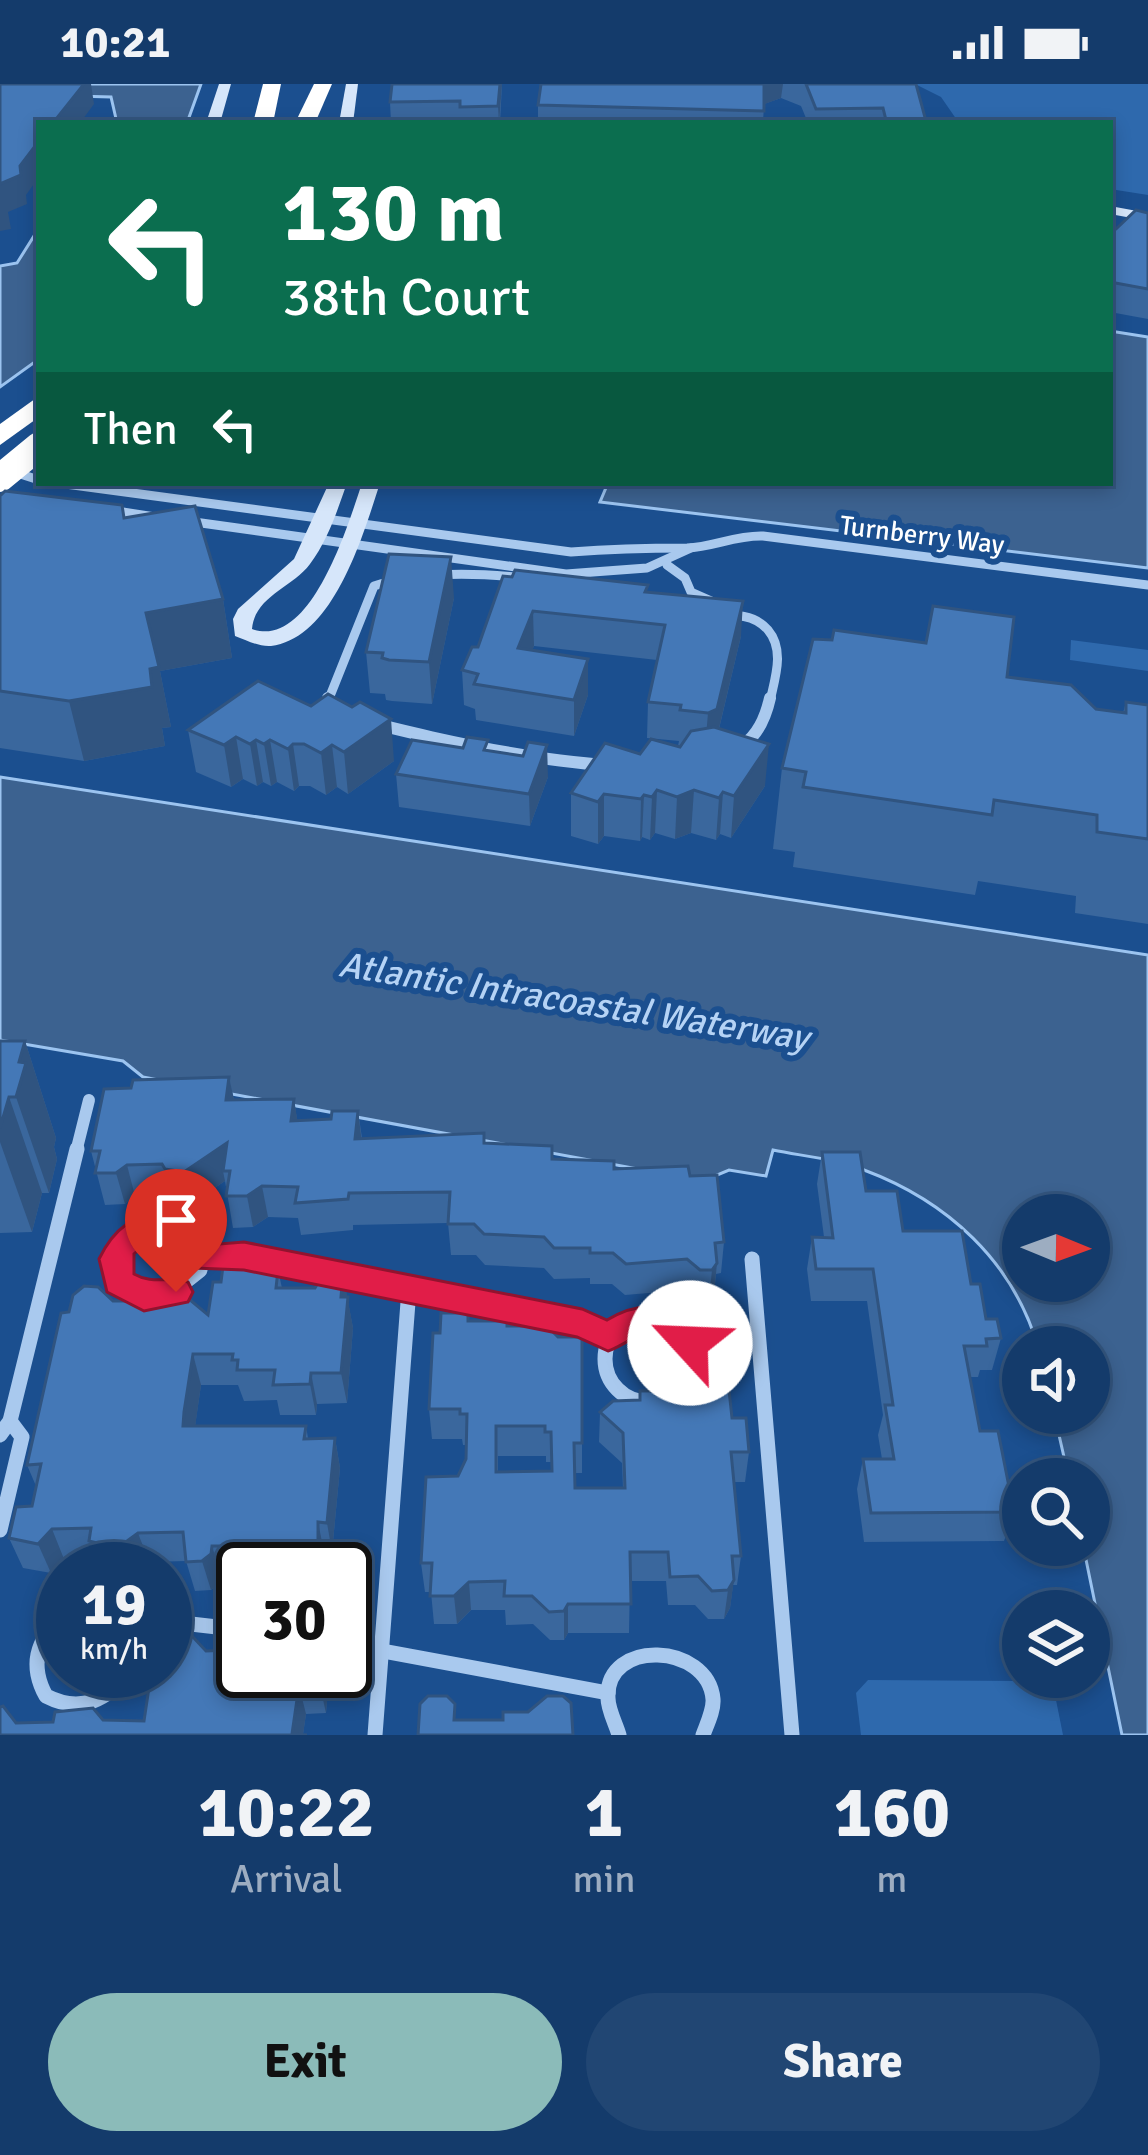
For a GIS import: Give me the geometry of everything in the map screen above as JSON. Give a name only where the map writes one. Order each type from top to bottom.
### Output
[{"type":"highway","points":[[256,84],[261,120]]},
{"type":"highway","points":[[262,120],[272,84]]},
{"type":"highway","points":[[302,120],[305,84]]},
{"type":"highway","points":[[304,120],[322,84]]},
{"type":"highway","points":[[0,436],[36,406]]},
{"type":"highway","points":[[6,485],[36,450]]},
{"type":"street","points":[[214,120],[225,84]]},
{"type":"street","points":[[346,120],[352,84]]},
{"type":"street","points":[[1113,195],[1148,202]]},
{"type":"street","points":[[1113,211],[1148,218]]},
{"type":"street","points":[[0,468],[36,480]]},
{"type":"street","points":[[0,488],[6,485]]},
{"type":"street","points":[[25,496],[36,485]]},
{"type":"street","name":"Turnberry Way","points":[[79,486],[191,502],[566,574],[608,575],[667,565],[692,548]]},
{"type":"street","points":[[337,486],[303,561],[284,581],[248,604],[242,615],[242,632],[258,643],[293,636],[309,618],[370,486]]},
{"type":"street","points":[[176,520],[191,502]]},
{"type":"street","name":"Turnberry Way","points":[[89,507],[176,520],[320,528],[572,553],[651,545],[692,548],[739,536],[763,536],[1148,585]]},
{"type":"street","points":[[566,574],[572,553]]},
{"type":"street","points":[[667,565],[685,578],[691,592],[713,598],[766,628],[775,643],[779,658],[764,724],[741,748],[717,757],[612,764],[415,735],[340,715],[328,707],[328,692],[374,586],[411,574],[642,599],[672,611],[709,616],[730,611]]},
{"type":"street","points":[[0,1530],[22,1437],[5,1428],[89,1100]]},
{"type":"street","points":[[167,1222],[194,1229],[204,1242],[206,1258],[193,1282],[164,1296],[130,1291],[115,1271],[116,1259],[129,1237],[167,1222]]},
{"type":"street","points":[[206,1258],[244,1256],[409,1288],[582,1324],[608,1336]]},
{"type":"street","points":[[752,1259],[792,1735]]},
{"type":"street","points":[[375,1735],[409,1288]]},
{"type":"street","points":[[636,1319],[669,1324],[690,1343],[694,1356],[687,1382],[666,1397],[627,1395],[614,1387],[603,1366],[608,1336],[636,1319]]},
{"type":"street","points":[[372,1649],[608,1693]]},
{"type":"street","points":[[619,1735],[609,1716],[608,1693],[625,1663],[646,1652],[685,1658],[700,1671],[710,1690],[712,1709],[703,1735]]},
{"type":"street","points":[[51,1698],[73,1707],[105,1698]]},
{"type":"shaded area","points":[[915,84],[1148,84],[1148,195],[1113,189],[1113,120],[957,120],[941,97]]},
{"type":"shaded area","points":[[1071,640],[1148,650],[1148,671],[1070,660]]},
{"type":"shaded area","points":[[868,1680],[1002,1681],[1002,1698],[1056,1698],[1063,1735],[861,1735],[856,1693]]},
{"type":"water","points":[[0,84],[201,84],[188,120],[116,120],[111,97],[0,94]]},
{"type":"water","points":[[36,233],[36,361],[0,387],[0,266],[17,263]]},
{"type":"water","points":[[1113,331],[1148,337],[1148,568],[600,502],[607,486],[1113,486]]},
{"type":"water","name":"Atlantic Intracoastal Waterway","points":[[0,777],[1148,955],[1148,1735],[1122,1735],[1110,1677],[1110,1590],[1092,1590],[1087,1566],[1110,1566],[1110,1458],[1064,1458],[1059,1434],[1110,1434],[1110,1326],[1031,1326],[1020,1302],[1110,1302],[1110,1194],[1002,1194],[1002,1273],[973,1238],[923,1199],[831,1160],[773,1150],[766,1176],[729,1170],[703,1181],[143,1077],[123,1061],[0,1040]]},
{"type":"building","points":[[0,84],[84,84],[55,120],[36,120],[36,145],[20,166],[21,175],[0,184]]},
{"type":"building","points":[[392,84],[500,84],[498,106],[390,102]]},
{"type":"building","points":[[541,84],[764,84],[764,111],[538,105]]},
{"type":"building","points":[[806,84],[916,84],[926,120],[886,120],[883,108],[816,109]]},
{"type":"building","points":[[1136,210],[1148,213],[1148,289],[1113,283],[1116,229]]},
{"type":"building","points":[[5,491],[122,505],[124,518],[195,506],[223,599],[146,613],[159,667],[150,669],[152,687],[69,701],[0,691],[0,496]]},
{"type":"building","points":[[389,554],[451,557],[429,662],[389,660],[382,658],[383,653],[366,652]]},
{"type":"building","points":[[515,570],[648,585],[645,592],[743,601],[717,709],[708,713],[648,702],[665,625],[533,611],[518,648],[588,659],[574,700],[474,684],[478,674],[462,670],[472,647],[478,647],[503,576],[512,577]]},
{"type":"building","points":[[933,606],[1014,617],[1007,677],[1071,685],[1096,709],[1126,713],[1126,702],[1148,705],[1148,839],[1097,832],[1097,815],[994,800],[992,815],[803,787],[806,772],[782,768],[813,639],[832,640],[834,630],[926,643]]},
{"type":"building","points":[[258,681],[311,706],[328,694],[352,707],[360,702],[391,719],[344,752],[332,745],[321,753],[304,744],[288,749],[270,740],[250,744],[236,737],[224,745],[188,730]]},
{"type":"building","points":[[714,727],[769,744],[734,796],[723,792],[719,798],[694,790],[677,797],[657,790],[652,797],[641,799],[604,794],[598,802],[571,793],[605,743],[640,754],[651,739],[680,747],[691,731]]},
{"type":"building","points":[[467,737],[488,740],[484,750],[523,756],[528,742],[547,745],[529,794],[396,774],[412,740],[463,748]]},
{"type":"building","points":[[0,1041],[25,1041],[19,1062],[26,1063],[0,1128]]},
{"type":"building","points":[[229,1077],[226,1100],[294,1099],[291,1121],[331,1119],[332,1111],[358,1111],[355,1139],[484,1133],[484,1143],[552,1146],[552,1159],[614,1161],[614,1169],[688,1166],[690,1176],[717,1175],[724,1242],[715,1243],[717,1263],[712,1270],[700,1270],[687,1259],[626,1264],[613,1253],[554,1248],[544,1237],[484,1234],[474,1224],[448,1224],[450,1192],[349,1193],[348,1199],[295,1203],[298,1187],[262,1186],[247,1196],[226,1196],[227,1143],[184,1172],[165,1169],[162,1164],[127,1165],[116,1173],[95,1173],[100,1151],[91,1151],[104,1089],[131,1088],[133,1080]]},
{"type":"building","points":[[822,1152],[860,1152],[866,1191],[897,1191],[903,1231],[962,1231],[971,1284],[980,1284],[986,1319],[997,1319],[1001,1338],[986,1339],[987,1346],[964,1346],[980,1431],[998,1431],[1003,1458],[1002,1512],[871,1513],[863,1459],[894,1459],[885,1405],[893,1405],[873,1269],[816,1269],[812,1237],[833,1238]]},
{"type":"building","points":[[233,1259],[247,1259],[259,1270],[278,1270],[276,1288],[315,1288],[324,1272],[343,1272],[341,1297],[348,1297],[341,1373],[311,1373],[310,1384],[273,1385],[275,1370],[237,1370],[233,1354],[193,1354],[184,1412],[183,1426],[306,1426],[304,1439],[335,1438],[327,1523],[318,1522],[318,1542],[216,1542],[211,1554],[192,1562],[192,1542],[184,1542],[183,1532],[138,1533],[126,1542],[89,1541],[91,1528],[52,1529],[36,1544],[9,1538],[16,1507],[32,1506],[41,1464],[27,1465],[61,1313],[69,1312],[73,1295],[84,1286],[98,1287],[113,1301],[144,1301],[147,1290],[171,1284],[208,1315],[213,1282],[221,1282],[223,1266]]},
{"type":"building","points":[[441,1313],[468,1313],[468,1321],[547,1326],[558,1337],[582,1337],[582,1443],[574,1443],[575,1488],[625,1488],[623,1433],[600,1412],[613,1401],[640,1400],[640,1391],[729,1390],[732,1418],[746,1418],[749,1452],[731,1452],[741,1556],[732,1556],[734,1580],[728,1590],[712,1591],[698,1576],[670,1577],[668,1552],[630,1552],[631,1604],[568,1604],[564,1611],[549,1612],[532,1596],[504,1596],[505,1581],[469,1582],[454,1596],[430,1596],[432,1563],[421,1563],[426,1477],[458,1476],[466,1459],[467,1414],[460,1414],[460,1409],[429,1409],[433,1333],[440,1333]],"holes":[[[496,1426],[545,1426],[545,1432],[551,1432],[552,1471],[496,1472]]]},
{"type":"building","points":[[192,1636],[206,1651],[216,1651],[216,1698],[297,1698],[292,1734],[307,1735],[0,1735],[0,1707],[16,1723],[53,1722],[55,1712],[93,1708],[103,1720],[144,1721],[147,1698],[192,1698]]},
{"type":"building","points":[[428,1696],[447,1696],[455,1704],[454,1720],[503,1720],[503,1712],[528,1712],[547,1696],[563,1696],[571,1703],[573,1735],[418,1735],[420,1704]]},
{"type":"route","points":[[176,1292],[144,1297],[119,1282],[116,1259],[122,1245],[141,1228],[184,1224],[204,1242],[206,1258],[244,1256],[582,1324],[608,1336],[636,1319],[653,1319],[669,1324],[690,1343]]}]
